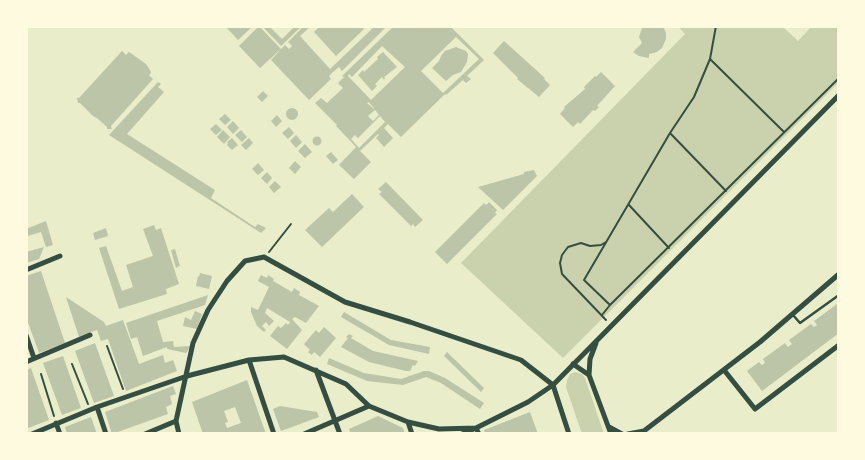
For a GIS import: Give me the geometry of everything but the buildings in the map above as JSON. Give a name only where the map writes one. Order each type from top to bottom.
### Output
[{"type":"street","points":[[462,434],[528,402],[553,384],[839,95]]},
{"type":"street","points":[[26,270],[60,256]]},
{"type":"street","points":[[179,434],[176,422],[193,343],[208,310],[227,281],[245,261],[264,258],[345,302],[521,360],[553,384],[569,434]]},
{"type":"street","points":[[628,434],[642,432],[724,370],[760,342],[839,274]]},
{"type":"street","points":[[26,335],[34,358]]},
{"type":"street","points":[[26,362],[90,335]]},
{"type":"street","points":[[597,340],[590,359],[589,375],[611,434]]},
{"type":"street","points":[[724,370],[755,409],[839,346]]},
{"type":"street","points":[[32,434],[97,407],[187,376],[249,360],[284,357],[346,384],[369,406],[408,422],[439,429],[476,428]]},
{"type":"street","points":[[249,360],[274,434]]},
{"type":"street","points":[[573,364],[589,375]]},
{"type":"street","points":[[316,370],[340,434]]},
{"type":"street","points":[[304,434],[369,406]]},
{"type":"street","points":[[97,407],[106,434]]},
{"type":"street","points":[[145,434],[176,422]]},
{"type":"street","points":[[408,422],[412,434]]},
{"type":"street","points":[[56,423],[60,434]]},
{"type":"street","points":[[609,427],[622,434]]},
{"type":"street","points":[[476,428],[479,434]]},
{"type":"lane","points":[[793,314],[800,323],[839,295]]},
{"type":"path","points":[[610,305],[584,280],[670,133],[694,97],[710,58],[716,26]]},
{"type":"path","points":[[710,58],[784,132]]},
{"type":"path","points":[[602,315],[839,78]]},
{"type":"path","points":[[670,133],[726,190]]},
{"type":"path","points":[[628,205],[668,248]]},
{"type":"path","points":[[264,258],[291,224]]},
{"type":"path","points":[[606,242],[601,245],[590,246],[581,243],[568,247],[560,263],[562,274],[611,325]]},
{"type":"path","points":[[107,346],[126,398]]},
{"type":"path","points":[[72,364],[88,404],[97,407]]},
{"type":"path","points":[[41,374],[56,423]]},
{"type":"green space","points":[[678,26],[782,26],[798,41],[812,26],[839,26],[839,82],[563,358],[461,263],[685,34]]},
{"type":"green space","points":[[575,372],[582,374],[585,378],[604,434],[582,434],[566,387],[570,374]]}]
